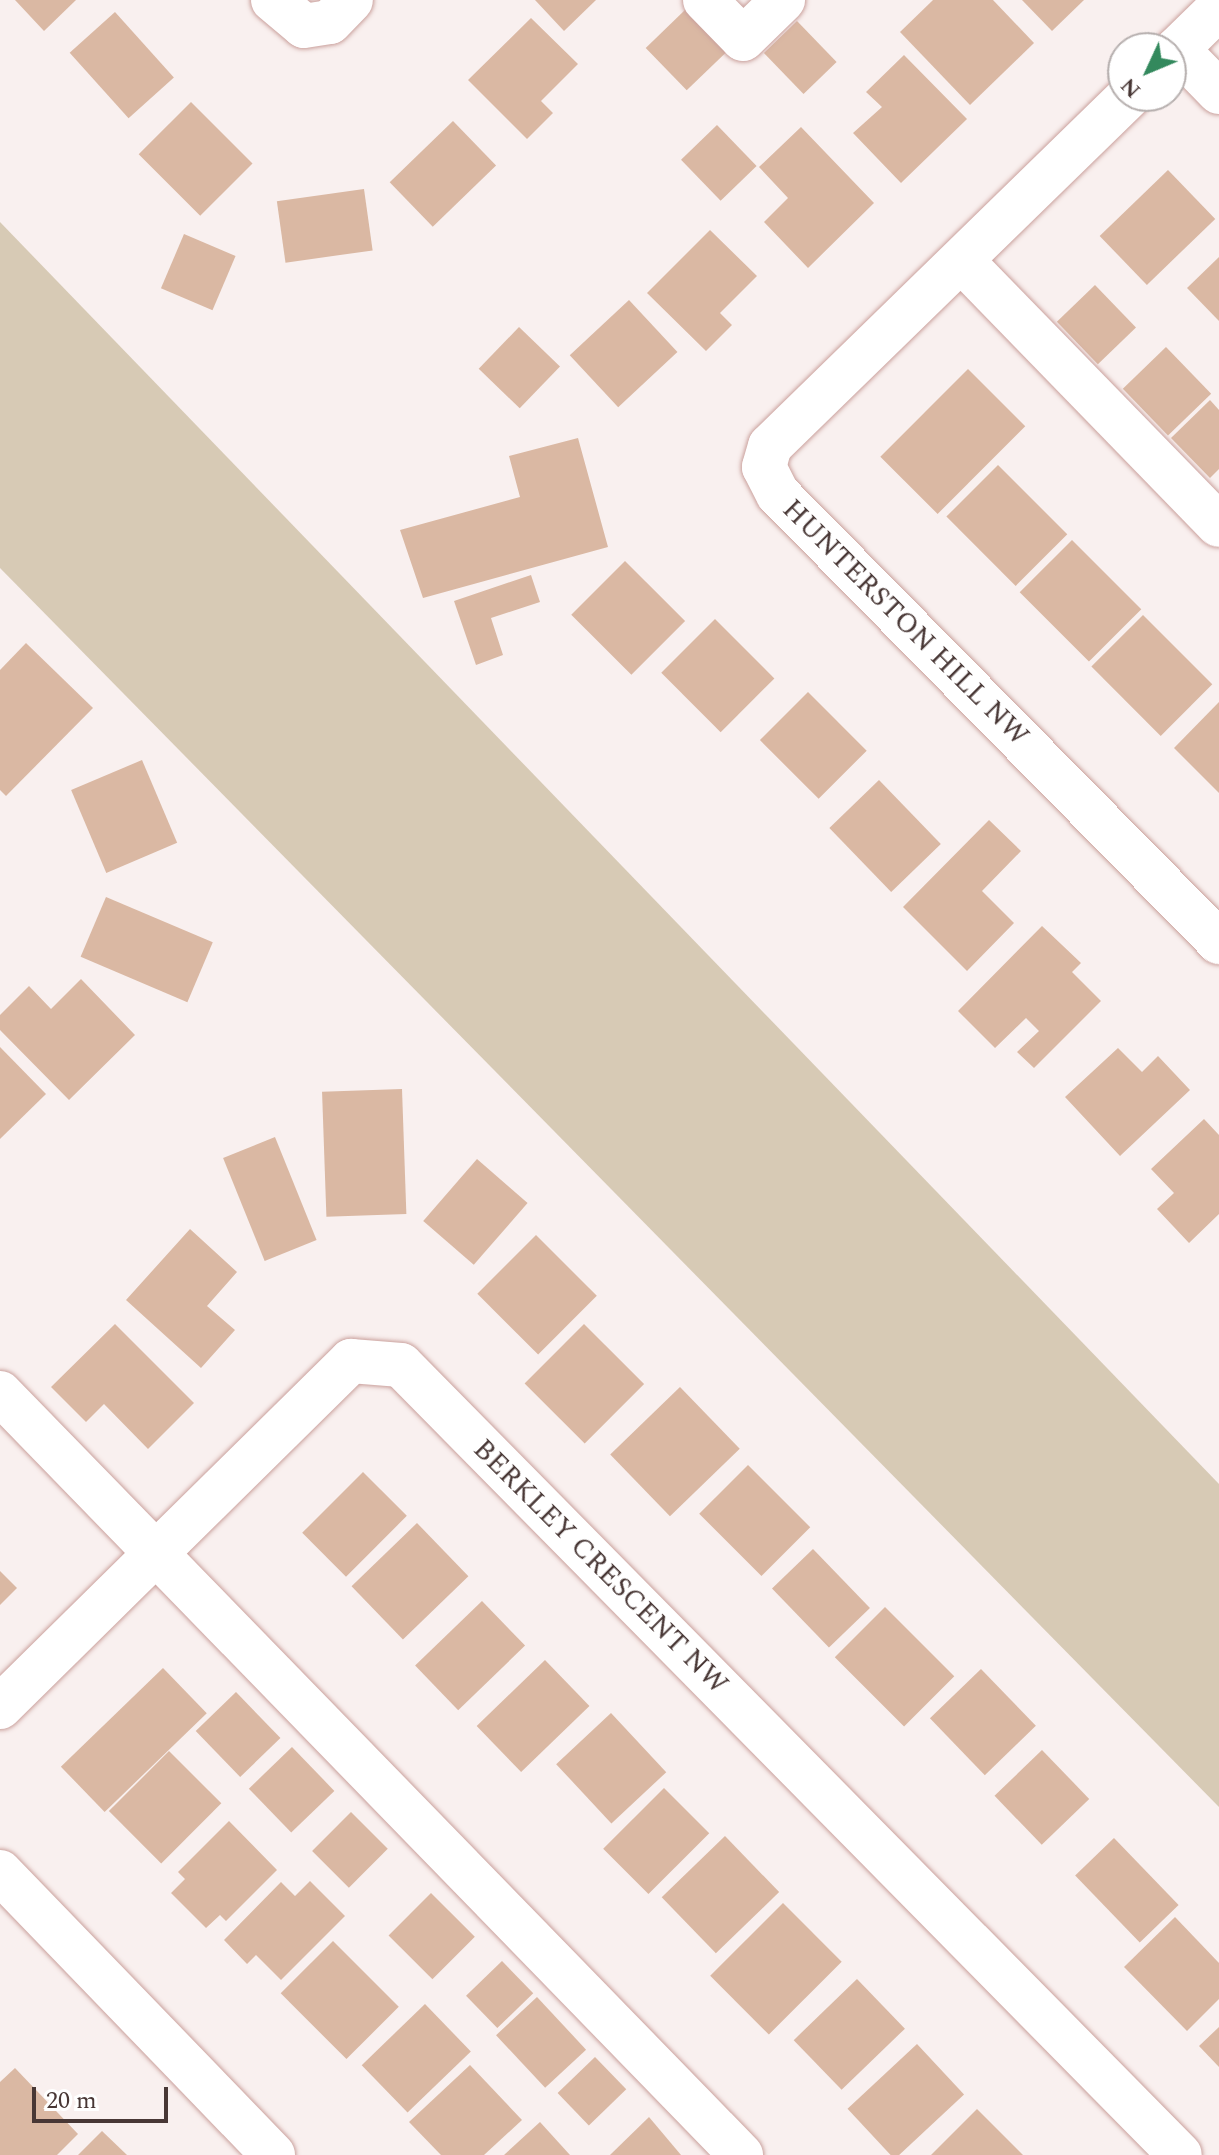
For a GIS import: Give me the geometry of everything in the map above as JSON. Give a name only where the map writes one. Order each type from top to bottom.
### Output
[{"type":"street","points":[[273,0],[304,26],[330,22],[351,0]]},
{"type":"street","points":[[705,0],[743,39],[783,0]]},
{"type":"street","points":[[1187,39],[1219,8]]},
{"type":"street","points":[[1187,64],[1219,92]]},
{"type":"street","name":"HUNTERSTON HILL NW","points":[[1113,112],[770,446],[764,467],[778,494],[1219,942]]},
{"type":"street","points":[[962,261],[1219,525]]},
{"type":"street","name":"BERKLEY CRESCENT NW","points":[[0,1707],[159,1557],[351,1361],[401,1365],[1180,2155]]},
{"type":"street","points":[[0,1393],[741,2155]]},
{"type":"street","points":[[0,1872],[273,2155]]},
{"type":"shaded area","points":[[0,222],[1219,1484],[1219,1807],[0,568]]},
{"type":"building","points":[[15,0],[76,0],[44,31]]},
{"type":"building","points":[[535,0],[596,0],[564,31]]},
{"type":"building","points":[[933,0],[993,0],[1034,43],[970,105],[900,32]]},
{"type":"building","points":[[1022,0],[1084,0],[1052,31]]},
{"type":"building","points":[[686,9],[727,51],[687,90],[646,48]]},
{"type":"building","points":[[115,12],[174,77],[129,118],[70,53]]},
{"type":"building","points":[[531,18],[578,64],[541,101],[553,113],[527,139],[468,80]]},
{"type":"building","points":[[797,21],[837,62],[804,94],[764,53]]},
{"type":"building","points":[[904,55],[967,119],[901,183],[853,133],[882,107],[866,92]]},
{"type":"building","points":[[191,102],[253,164],[200,216],[139,154]]},
{"type":"building","points":[[453,121],[496,166],[433,227],[390,182]]},
{"type":"building","points":[[717,125],[757,166],[721,201],[681,160]]},
{"type":"building","points":[[801,127],[874,203],[808,268],[764,222],[788,198],[759,167]]},
{"type":"building","points":[[1168,170],[1215,219],[1147,285],[1100,236]]},
{"type":"building","points":[[364,189],[373,250],[285,263],[277,201]]},
{"type":"building","points":[[710,230],[757,276],[720,313],[732,325],[706,351],[647,293]]},
{"type":"building","points":[[184,234],[236,256],[212,310],[161,288]]},
{"type":"building","points":[[1219,257],[1219,321],[1187,288]]},
{"type":"building","points":[[1095,285],[1136,327],[1098,364],[1057,322]]},
{"type":"building","points":[[629,300],[677,352],[618,407],[570,355]]},
{"type":"building","points":[[519,327],[560,367],[520,408],[479,369]]},
{"type":"building","points":[[1166,347],[1211,394],[1168,435],[1123,389]]},
{"type":"building","points":[[968,369],[1025,426],[938,514],[880,457]]},
{"type":"building","points":[[1210,400],[1219,410],[1219,469],[1210,478],[1171,438]]},
{"type":"building","points":[[578,438],[608,547],[423,598],[400,530],[520,497],[509,456]]},
{"type":"building","points":[[998,465],[1067,534],[1016,586],[946,517]]},
{"type":"building","points":[[1072,540],[1141,609],[1089,662],[1020,592]]},
{"type":"building","points":[[625,561],[685,621],[631,675],[571,615]]},
{"type":"building","points":[[531,575],[540,602],[491,618],[503,655],[476,665],[454,601]]},
{"type":"building","points":[[1143,615],[1212,684],[1161,736],[1091,667]]},
{"type":"building","points":[[715,619],[774,678],[721,732],[661,673]]},
{"type":"building","points":[[26,643],[93,708],[6,796],[0,790],[0,670]]},
{"type":"building","points":[[808,692],[867,751],[819,799],[760,740]]},
{"type":"building","points":[[1219,702],[1219,793],[1174,748]]},
{"type":"building","points":[[142,760],[177,843],[106,873],[71,790]]},
{"type":"building","points":[[879,780],[941,844],[891,892],[829,828]]},
{"type":"building","points":[[989,820],[1021,851],[982,891],[1014,923],[967,971],[903,907]]},
{"type":"building","points":[[106,897],[213,942],[187,1002],[81,957]]},
{"type":"building","points":[[1042,926],[1081,963],[1072,972],[1101,1001],[1034,1068],[1017,1052],[1039,1031],[1026,1018],[995,1048],[958,1011]]},
{"type":"building","points":[[81,979],[135,1035],[69,1100],[0,1030],[0,1015],[29,986],[51,1009]]},
{"type":"building","points":[[0,1047],[46,1094],[0,1139]]},
{"type":"building","points":[[1118,1048],[1142,1072],[1158,1056],[1190,1090],[1120,1156],[1065,1097]]},
{"type":"building","points":[[402,1089],[406,1214],[326,1217],[322,1092]]},
{"type":"building","points":[[1204,1119],[1219,1135],[1219,1214],[1189,1243],[1157,1209],[1174,1193],[1151,1169]]},
{"type":"building","points":[[275,1137],[317,1240],[265,1261],[223,1158]]},
{"type":"building","points":[[477,1159],[528,1203],[474,1265],[423,1221]]},
{"type":"building","points":[[190,1229],[237,1272],[207,1306],[235,1330],[201,1368],[126,1300]]},
{"type":"building","points":[[536,1235],[597,1296],[538,1355],[477,1294]]},
{"type":"building","points":[[115,1324],[194,1403],[148,1449],[104,1404],[86,1422],[51,1387]]},
{"type":"building","points":[[584,1324],[644,1384],[585,1444],[525,1383]]},
{"type":"building","points":[[680,1387],[740,1449],[670,1516],[610,1454]]},
{"type":"building","points":[[748,1465],[810,1527],[761,1576],[699,1514]]},
{"type":"building","points":[[363,1472],[407,1516],[346,1577],[302,1533]]},
{"type":"building","points":[[417,1523],[468,1576],[403,1639],[352,1586]]},
{"type":"building","points":[[813,1549],[870,1608],[829,1648],[772,1589]]},
{"type":"building","points":[[0,1571],[17,1588],[0,1605]]},
{"type":"building","points":[[482,1601],[525,1646],[458,1710],[415,1666]]},
{"type":"building","points":[[885,1607],[954,1676],[904,1727],[835,1657]]},
{"type":"building","points":[[545,1660],[589,1706],[521,1772],[477,1726]]},
{"type":"building","points":[[163,1668],[207,1713],[105,1812],[61,1767]]},
{"type":"building","points":[[981,1669],[1036,1726],[985,1775],[930,1718]]},
{"type":"building","points":[[236,1692],[280,1738],[240,1777],[196,1731]]},
{"type":"building","points":[[611,1713],[666,1772],[611,1823],[556,1764]]},
{"type":"building","points":[[292,1747],[334,1791],[291,1833],[249,1789]]},
{"type":"building","points":[[1042,1750],[1089,1799],[1042,1845],[995,1796]]},
{"type":"building","points":[[169,1751],[221,1803],[161,1863],[109,1811]]},
{"type":"building","points":[[664,1788],[709,1833],[648,1894],[603,1849]]},
{"type":"building","points":[[351,1812],[388,1849],[349,1888],[312,1851]]},
{"type":"building","points":[[229,1821],[277,1870],[226,1921],[220,1915],[206,1928],[171,1893],[185,1879],[178,1872]]},
{"type":"building","points":[[725,1836],[779,1892],[716,1953],[662,1897]]},
{"type":"building","points":[[1114,1838],[1179,1905],[1140,1942],[1075,1876]]},
{"type":"building","points":[[310,1881],[345,1916],[281,1980],[256,1955],[247,1964],[224,1940],[281,1882],[295,1896]]},
{"type":"building","points":[[431,1893],[475,1937],[432,1979],[389,1935]]},
{"type":"building","points":[[783,1903],[842,1962],[769,2035],[710,1976]]},
{"type":"building","points":[[1175,1917],[1219,1963],[1219,1999],[1187,2031],[1124,1967]]},
{"type":"building","points":[[333,1941],[399,2007],[346,2059],[281,1993]]},
{"type":"building","points":[[502,1961],[533,1993],[497,2028],[466,1996]]},
{"type":"building","points":[[857,1979],[905,2029],[842,2090],[794,2040]]},
{"type":"building","points":[[537,1997],[586,2050],[545,2088],[496,2035]]},
{"type":"building","points":[[425,2004],[471,2051],[408,2113],[362,2065]]},
{"type":"building","points":[[1219,2027],[1219,2067],[1199,2046]]},
{"type":"building","points":[[917,2044],[964,2094],[899,2155],[891,2155],[848,2109]]},
{"type":"building","points":[[595,2057],[626,2089],[589,2125],[558,2093]]},
{"type":"building","points":[[470,2065],[522,2120],[484,2155],[441,2155],[409,2122]]},
{"type":"building","points":[[15,2068],[78,2134],[57,2155],[0,2155],[0,2082]]},
{"type":"building","points":[[977,2109],[1023,2155],[931,2155]]},
{"type":"building","points":[[649,2117],[681,2155],[610,2155]]},
{"type":"building","points":[[540,2122],[570,2155],[504,2155]]},
{"type":"building","points":[[102,2131],[127,2155],[78,2155]]}]
